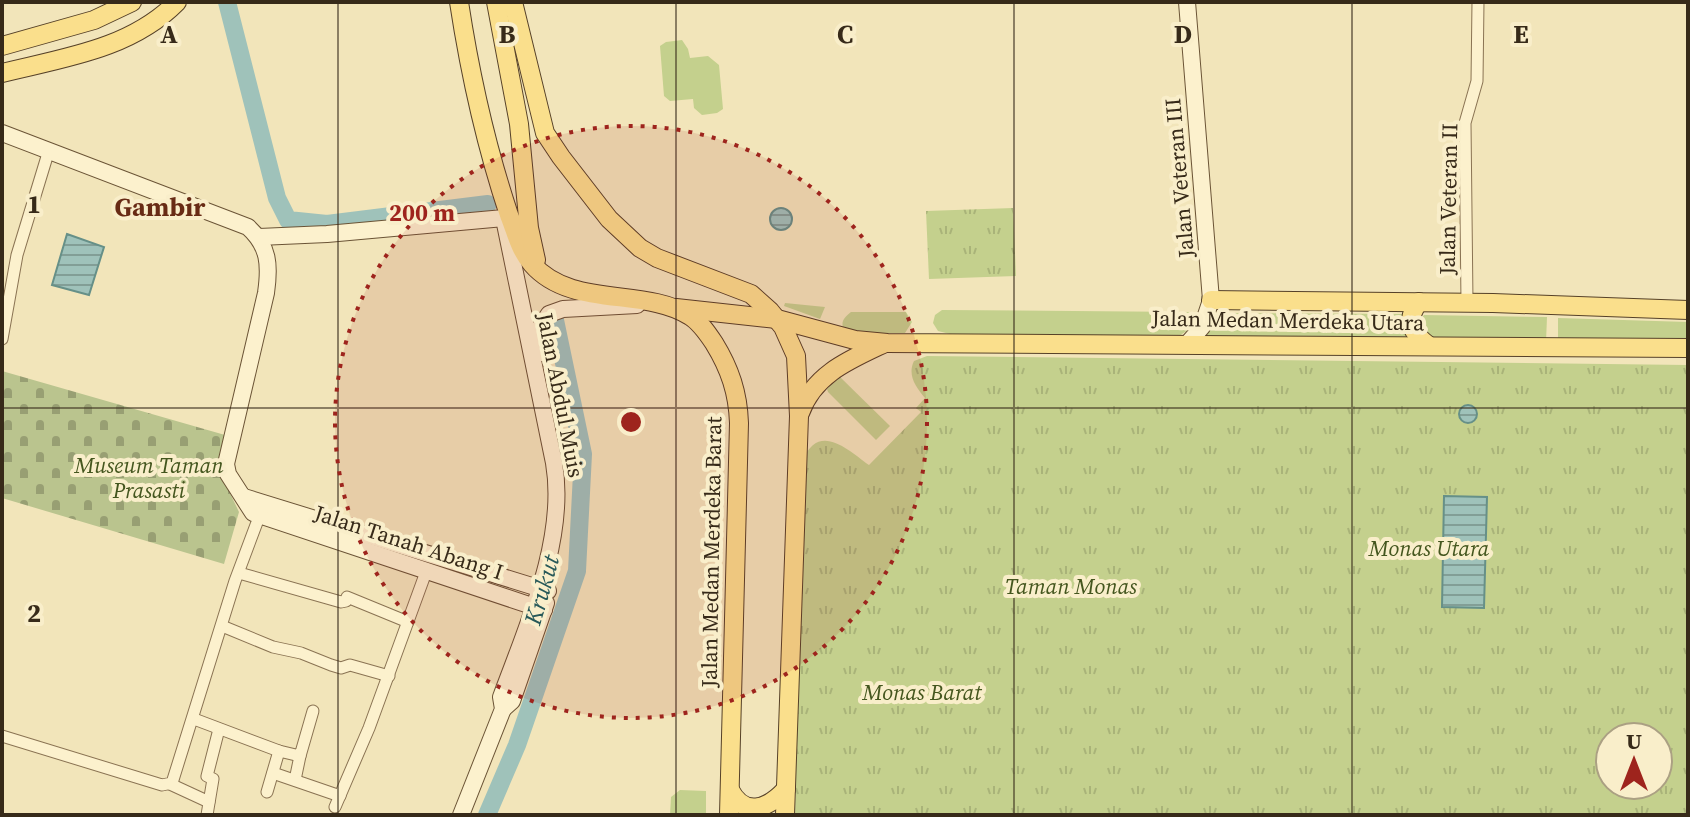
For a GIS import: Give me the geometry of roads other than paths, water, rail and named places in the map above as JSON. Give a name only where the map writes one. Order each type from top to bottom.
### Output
[{"type":"main road","points":[[2,46],[94,20],[132,2]]},
{"type":"main road","points":[[2,73],[71,56],[132,36],[177,2]]},
{"type":"main road","points":[[459,2],[496,180],[515,237],[526,257],[542,274]]},
{"type":"main road","points":[[496,2],[519,124],[531,245],[542,274]]},
{"type":"main road","points":[[513,2],[545,133],[594,203],[640,248],[657,258],[751,294],[777,319],[796,356],[799,416],[785,815]]},
{"type":"main road","name":"Jalan Medan Merdeka Barat","points":[[542,274],[560,285],[676,308],[694,318],[710,338],[732,379],[738,401],[729,815]]},
{"type":"main road","name":"Jalan Medan Merdeka Utara","points":[[1211,300],[1685,308]]},
{"type":"main road","points":[[1419,302],[1412,310],[1410,323],[1416,336],[1429,346]]},
{"type":"main road","name":"Jalan Medan Merdeka Utara","points":[[676,308],[777,319],[855,340],[887,343],[1688,348]]},
{"type":"main road","points":[[799,416],[807,395],[826,375],[845,362],[887,343]]},
{"type":"main road","points":[[730,790],[738,805],[755,811],[775,802],[786,789]]},
{"type":"street","name":"Jalan Veteran III","points":[[1187,2],[1211,300],[1202,327],[1188,343]]},
{"type":"street","name":"Jalan Veteran II","points":[[1467,302],[1465,123],[1477,81],[1478,2]]},
{"type":"street","points":[[2,133],[248,227],[259,237],[267,253],[266,293],[226,464],[228,474],[256,505],[194,719],[169,785]]},
{"type":"street","points":[[2,339],[5,296],[49,150]]},
{"type":"street","name":"Jalan Abdul Muis","points":[[461,815],[503,709],[501,697],[539,609],[558,483],[496,180]]},
{"type":"street","points":[[259,237],[504,218]]},
{"type":"street","name":"Jalan Abdul Muis","points":[[544,590],[562,543],[568,484],[538,330],[549,314],[563,309],[655,304]]},
{"type":"street","name":"Jalan Tanah Abang I","points":[[256,505],[544,590]]},
{"type":"street","name":"Jalan Tanah Abang I","points":[[256,505],[426,572],[539,609]]},
{"type":"street","points":[[273,773],[295,780],[337,802],[389,676],[426,572]]},
{"type":"street","points":[[237,577],[341,602],[346,601],[347,597],[408,622]]},
{"type":"street","points":[[222,626],[273,647],[301,653],[341,668],[350,665],[389,676]]},
{"type":"street","points":[[295,780],[313,711]]},
{"type":"street","points":[[194,719],[300,756]]},
{"type":"street","points":[[207,815],[213,778],[207,776],[219,729]]},
{"type":"street","points":[[2,736],[169,785],[209,802]]},
{"type":"street","points":[[267,792],[279,751]]},
{"type":"water","points":[[781,208],[792,219],[781,230],[770,219]]},
{"type":"water","points":[[67,234],[104,247],[89,295],[52,285]]},
{"type":"water","points":[[1464,405],[1472,405],[1477,414],[1475,421],[1464,423],[1459,418],[1459,410]]},
{"type":"water","points":[[1444,496],[1487,497],[1484,608],[1442,607]]},
{"type":"waterway","name":"Krukut","points":[[227,2],[277,198],[288,220],[327,224],[488,204]]},
{"type":"waterway","name":"Krukut","points":[[487,815],[517,745],[577,571],[583,454],[555,320]]},
{"type":"district","name":"Gambir","points":[[160,207]]},
{"type":"park label","name":"Museum Taman Prasasti","points":[[149,478]]},
{"type":"park label","name":"Monas Utara","points":[[1429,548]]},
{"type":"park label","name":"Taman Monas","points":[[1071,586]]},
{"type":"park label","name":"Monas Barat","points":[[922,692]]}]
